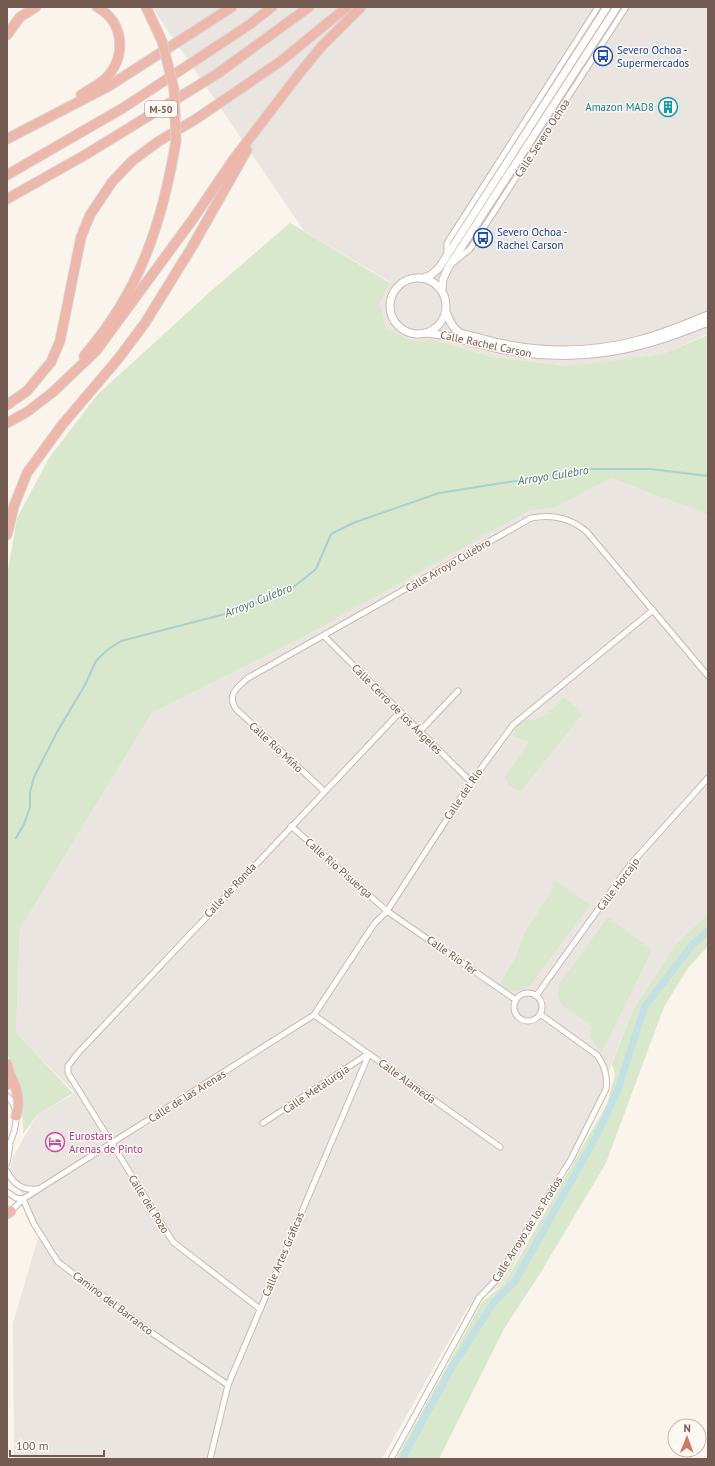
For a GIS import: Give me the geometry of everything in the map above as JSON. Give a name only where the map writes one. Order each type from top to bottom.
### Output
[{"type":"highway","points":[[7,35],[20,17],[36,7]]},
{"type":"highway","points":[[7,139],[66,105],[104,79],[116,64],[120,50],[117,28],[110,17],[97,7]]},
{"type":"highway","points":[[53,392],[91,347],[113,316],[144,262],[162,209],[176,141],[174,89],[162,41],[146,7]]},
{"type":"highway","points":[[7,139],[109,86],[232,7]]},
{"type":"highway","name":"M-50","points":[[7,175],[123,108],[249,26],[272,7]]},
{"type":"highway","name":"M-50","points":[[7,199],[86,155],[218,74],[308,7]]},
{"type":"highway","points":[[7,405],[27,391],[51,362],[60,341],[81,238],[90,215],[112,182],[132,161],[159,141],[196,119],[281,61],[346,7]]},
{"type":"highway","points":[[7,423],[26,412],[53,392],[96,351],[270,112],[321,47],[360,7]]},
{"type":"highway","points":[[7,535],[14,506],[27,474],[62,425],[118,359],[145,323],[188,254],[270,112]]},
{"type":"highway","points":[[7,1064],[17,1092],[18,1105],[16,1116]]},
{"type":"highway","points":[[7,1085],[10,1075]]},
{"type":"street","name":"Calle Severo Ochoa","points":[[447,255],[447,243],[598,7]]},
{"type":"street","name":"Calle Severo Ochoa","points":[[423,278],[431,275],[439,268],[607,7]]},
{"type":"street","name":"Calle Severo Ochoa","points":[[442,290],[443,279],[451,263],[617,7]]},
{"type":"street","name":"Calle Severo Ochoa","points":[[451,263],[470,250],[626,7]]},
{"type":"street","points":[[423,278],[434,282],[442,290],[446,299],[446,312],[442,322],[432,331],[413,335],[404,331],[396,324],[391,316],[389,306],[390,299],[397,286],[409,279],[423,278]]},
{"type":"street","name":"Calle Rachel Carson","points":[[446,312],[450,323],[459,332],[497,343],[530,348],[571,350],[638,341],[667,332],[708,315]]},
{"type":"street","name":"Calle Rachel Carson","points":[[426,333],[443,334],[499,349],[534,354],[574,356],[602,354],[642,346],[668,339],[708,322]]},
{"type":"street","name":"Calle Arroyo Culebro","points":[[231,700],[234,690],[248,678],[531,518],[545,515],[572,522],[584,529],[653,610]]},
{"type":"street","points":[[653,610],[708,676]]},
{"type":"street","name":"Calle del Río","points":[[314,1015],[374,924],[387,911],[471,782],[513,725],[653,610]]},
{"type":"street","name":"Calle Cerro de los Ángeles","points":[[324,636],[471,782]]},
{"type":"street","points":[[420,732],[458,691]]},
{"type":"street","name":"Calle Río Miño","points":[[231,700],[237,710],[324,791]]},
{"type":"street","name":"Calle de Ronda","points":[[68,1073],[68,1066],[78,1054],[291,826],[400,712]]},
{"type":"street","name":"Calle Horcajo","points":[[536,996],[630,866],[708,778]]},
{"type":"street","name":"Calle Río Pisuerga","points":[[291,826],[387,911]]},
{"type":"street","name":"Calle Río Ter","points":[[387,911],[516,1000]]},
{"type":"street","points":[[523,994],[536,996],[542,1006],[540,1014],[529,1021],[520,1019],[515,1012],[516,1000],[523,994]]},
{"type":"street","name":"Calle Arroyo de los Prados","points":[[391,1459],[479,1298],[496,1280],[571,1159],[606,1089],[607,1081],[605,1071],[602,1062],[597,1055],[540,1014]]},
{"type":"street","name":"Calle Alameda","points":[[314,1015],[500,1147]]},
{"type":"street","name":"Calle de las Arenas","points":[[9,1212],[23,1199],[314,1015]]},
{"type":"street","name":"Calle Metalurgia","points":[[263,1124],[369,1054]]},
{"type":"street","name":"Calle Artes Gráficas","points":[[210,1459],[228,1385],[369,1054]]},
{"type":"street","name":"Calle del Pozo","points":[[68,1073],[110,1143],[173,1242],[260,1309]]},
{"type":"street","points":[[7,1096],[13,1102],[16,1116],[7,1163]]},
{"type":"street","points":[[7,1149],[11,1140]]},
{"type":"street","points":[[7,1171],[14,1183],[22,1188],[39,1189]]},
{"type":"street","name":"Camino del Barranco","points":[[22,1188],[23,1199],[34,1224],[58,1262],[155,1335],[228,1385]]},
{"type":"street","points":[[7,1192],[16,1198],[23,1199]]},
{"type":"shaded area","points":[[152,7],[708,7],[708,334],[662,354],[571,366],[492,357],[434,340],[412,341],[386,327],[380,303],[390,282],[304,231]]},
{"type":"shaded area","points":[[611,478],[708,515],[708,914],[674,946],[633,1010],[591,1116],[504,1284],[468,1307],[382,1459],[14,1459],[13,1323],[40,1231],[10,1170],[13,1157],[37,1115],[75,1093],[16,1034],[20,929],[152,713],[309,634],[531,509],[555,508]]},
{"type":"green space","points":[[290,223],[390,283],[380,303],[386,327],[412,341],[434,340],[492,357],[569,366],[662,354],[708,335],[708,515],[611,478],[555,508],[530,510],[309,634],[152,713],[20,929],[16,1033],[73,1093],[37,1115],[23,1134],[19,1092],[7,1051],[7,576],[17,518],[49,458],[98,394],[211,291]]},
{"type":"green space","points":[[564,697],[580,711],[581,716],[521,791],[509,786],[505,777],[529,742],[514,736],[518,721],[533,719],[544,715]]},
{"type":"green space","points":[[553,879],[590,905],[529,987],[514,992],[500,983],[515,959],[525,932],[551,892]]},
{"type":"green space","points":[[708,914],[708,946],[688,968],[664,1007],[606,1163],[541,1272],[504,1329],[439,1459],[396,1459],[482,1302],[504,1284],[607,1104],[615,1074],[612,1064],[633,1010],[674,946]]},
{"type":"green space","points":[[608,917],[652,950],[602,1052],[590,1037],[592,1026],[562,1005],[558,996],[558,986]]},
{"type":"waterway","name":"Arroyo Culebro","points":[[16,838],[24,824],[30,807],[30,792],[34,777],[57,732],[85,685],[96,661],[107,650],[121,641],[225,614],[233,608],[259,602],[291,589],[316,569],[331,534],[353,523],[439,493],[592,469],[651,469],[708,476]]},
{"type":"waterway","points":[[402,1459],[452,1367],[494,1302],[515,1281],[596,1137],[617,1092],[645,1006],[693,944],[708,931]]},
{"type":"place","name":"Severo Ochoa - Supermercados","points":[[603,56]]},
{"type":"place","name":"Amazon MAD8","points":[[668,107]]},
{"type":"place","name":"Severo Ochoa - Rachel Carson","points":[[483,238]]},
{"type":"place","name":"Eurostars Arenas de Pinto","points":[[55,1142]]}]
